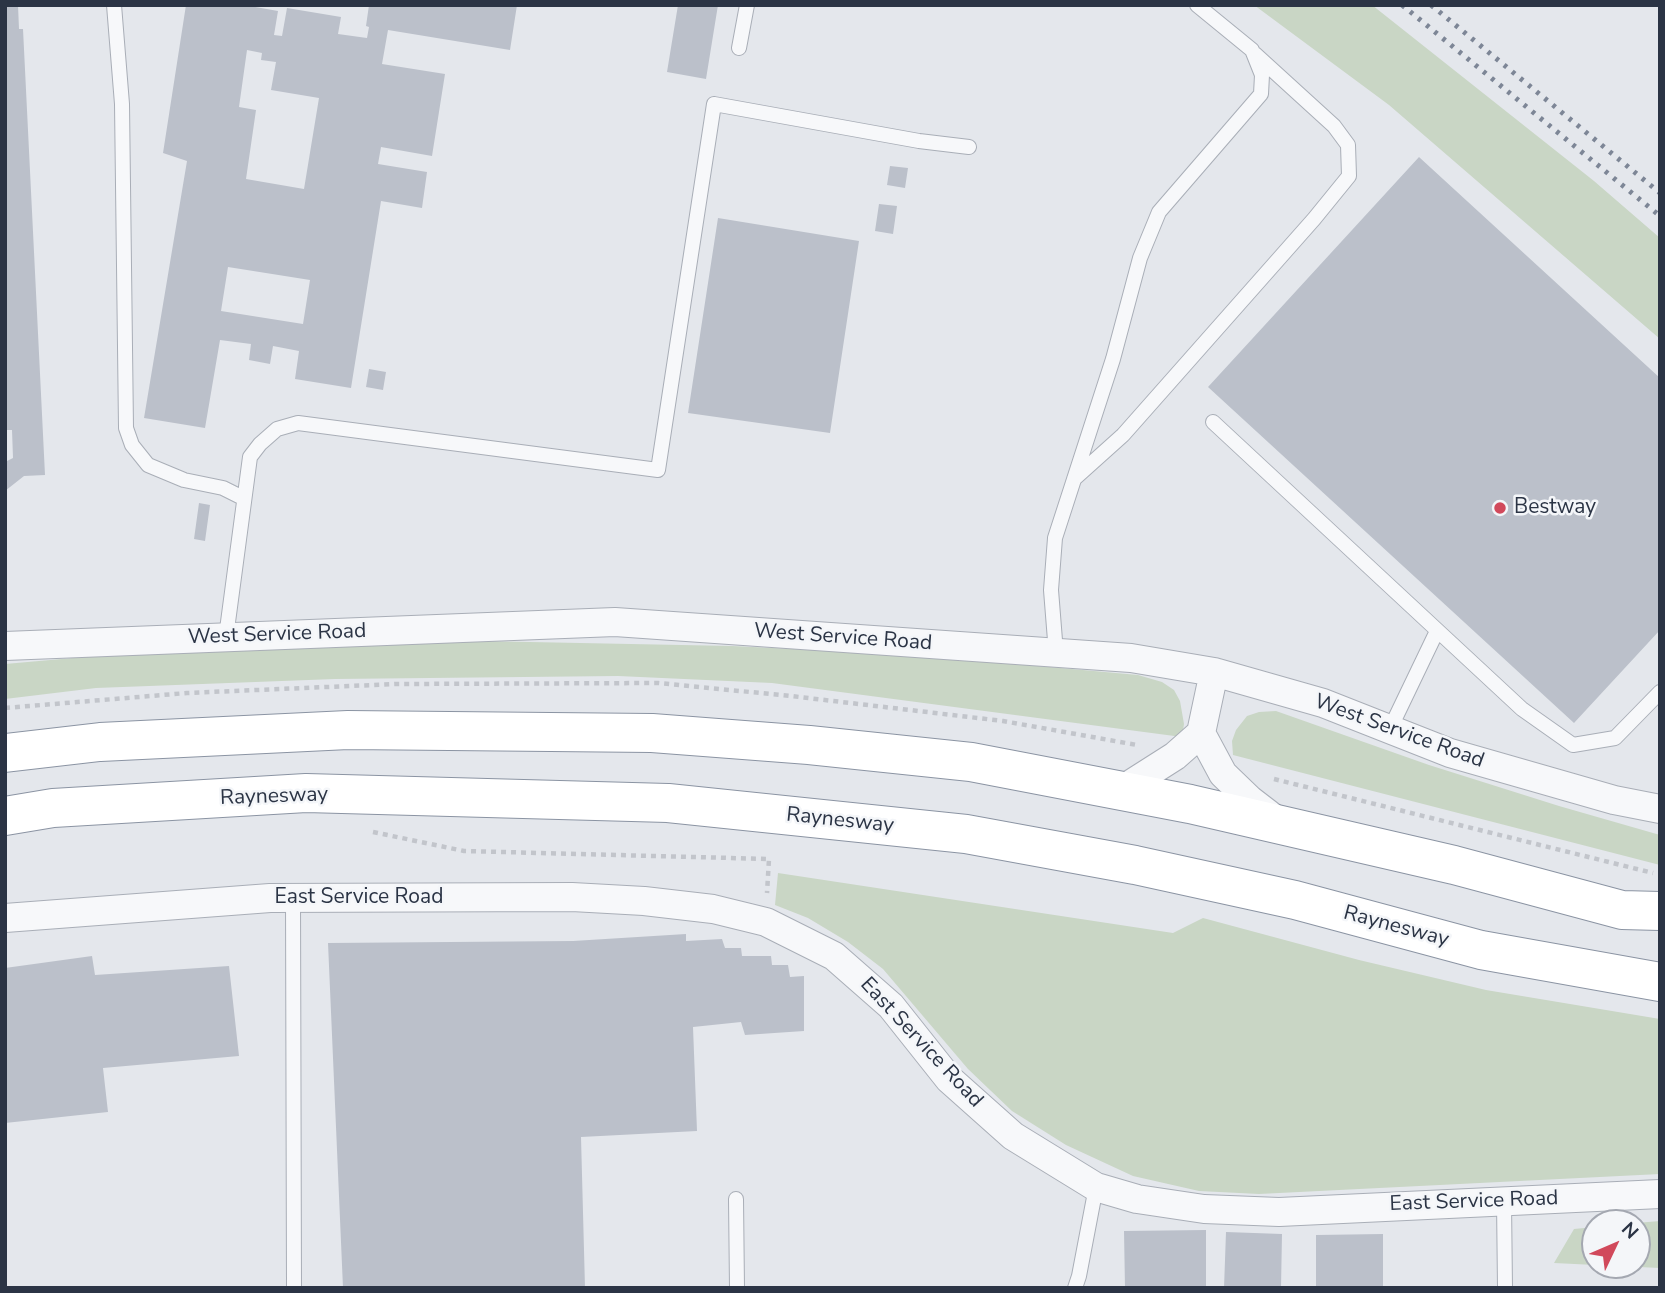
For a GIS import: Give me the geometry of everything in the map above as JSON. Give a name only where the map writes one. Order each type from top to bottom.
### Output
[{"type":"highway","points":[[5,753],[100,741],[348,730],[652,733],[809,745],[971,762],[1120,791],[1280,824],[1454,865],[1622,910],[1660,911]]},
{"type":"highway","name":"Raynesway","points":[[5,816],[53,808],[306,793],[668,803],[966,834],[1135,865],[1295,900],[1481,950],[1660,982]]},
{"type":"street","name":"West Service Road","points":[[5,646],[615,622],[1131,658],[1214,672],[1323,703],[1450,753],[1615,800],[1660,808]]},
{"type":"street","points":[[1120,791],[1175,756],[1201,733],[1214,672]]},
{"type":"street","points":[[1201,733],[1223,774],[1280,824]]},
{"type":"street","name":"East Service Road","points":[[5,918],[293,897],[572,897],[644,901],[713,909],[766,922],[834,956],[891,1006],[949,1079],[1013,1136],[1048,1160],[1096,1186],[1137,1199],[1217,1209],[1279,1212],[1660,1194]]},
{"type":"lane","points":[[114,5],[122,104],[126,428],[132,445],[148,465],[184,480],[223,488],[243,498]]},
{"type":"lane","points":[[739,48],[747,5]]},
{"type":"lane","points":[[1074,479],[1124,435],[1349,176],[1348,145],[1334,126],[1252,50],[1197,5]]},
{"type":"lane","points":[[1056,653],[1051,590],[1055,538],[1113,359],[1140,258],[1159,212],[1261,94],[1262,75],[1252,50]]},
{"type":"lane","points":[[226,637],[250,457],[277,429],[298,423],[658,471],[713,104],[919,141],[969,147]]},
{"type":"lane","points":[[1213,422],[1522,709],[1573,745],[1615,738],[1660,692]]},
{"type":"lane","points":[[1390,729],[1437,631]]},
{"type":"lane","points":[[293,897],[295,1288]]},
{"type":"lane","points":[[1074,1288],[1079,1276],[1096,1186]]},
{"type":"lane","points":[[736,1199],[737,1288]]},
{"type":"lane","points":[[1503,1202],[1505,1288]]},
{"type":"path","points":[[1272,778],[1660,874]]},
{"type":"path","points":[[369,832],[464,851],[769,859],[766,922]]},
{"type":"green space","points":[[1254,5],[1372,5],[1594,181],[1660,238],[1660,339],[1389,105]]},
{"type":"green space","points":[[479,641],[732,646],[917,655],[1138,675],[1162,682],[1174,690],[1180,701],[1184,724],[1182,737],[772,683],[618,676],[335,679],[96,688],[5,699],[5,664],[198,647]]},
{"type":"green space","points":[[1276,711],[1429,765],[1660,835],[1660,865],[1233,755],[1232,741],[1236,730],[1247,716]]},
{"type":"green space","points":[[778,873],[1173,933],[1203,918],[1359,960],[1486,990],[1660,1019],[1660,1174],[1259,1194],[1199,1191],[1133,1176],[1066,1145],[1012,1111],[968,1069],[883,969],[848,942],[808,918],[775,905]]},
{"type":"green space","points":[[1660,1221],[1660,1268],[1651,1268],[1651,1222]]},
{"type":"green space","points":[[1581,1228],[1581,1264],[1554,1263],[1574,1229]]},
{"type":"building","points":[[5,5],[18,5],[19,29],[23,29],[45,475],[24,476],[5,491],[5,462],[13,458],[12,430],[5,430]]},
{"type":"building","points":[[186,5],[244,5],[278,11],[274,35],[282,36],[287,8],[341,17],[338,34],[367,38],[369,5],[517,5],[510,50],[388,30],[382,64],[445,74],[432,156],[381,147],[378,164],[427,172],[422,208],[381,201],[351,388],[295,379],[299,351],[273,346],[270,364],[249,360],[251,344],[220,340],[205,428],[144,418],[187,161],[163,153]],"holes":[[[247,50],[262,53],[261,60],[276,62],[271,90],[319,98],[304,189],[246,179],[256,110],[239,107]],[[228,267],[310,280],[303,324],[221,311]]]},
{"type":"building","points":[[678,5],[718,5],[706,79],[667,72]]},
{"type":"building","name":"Bestway","points":[[1419,157],[1660,378],[1660,630],[1574,723],[1208,387]]},
{"type":"building","points":[[890,166],[908,168],[905,188],[887,185]]},
{"type":"building","points":[[879,204],[897,206],[893,234],[875,231]]},
{"type":"building","points":[[718,218],[859,241],[830,433],[688,413]]},
{"type":"building","points":[[369,369],[386,372],[383,390],[366,387]]},
{"type":"building","points":[[199,503],[210,505],[205,541],[194,539]]},
{"type":"building","points":[[686,934],[686,941],[722,939],[725,948],[741,948],[742,956],[771,956],[772,965],[788,965],[790,977],[804,976],[804,1031],[745,1035],[741,1022],[693,1027],[697,1131],[581,1137],[585,1288],[343,1288],[328,943],[573,941]]},
{"type":"building","points":[[92,956],[95,975],[229,966],[239,1056],[103,1068],[108,1112],[5,1123],[5,968]]},
{"type":"building","points":[[1206,1230],[1206,1288],[1125,1288],[1124,1231]]},
{"type":"building","points":[[1226,1232],[1282,1234],[1281,1288],[1224,1288]]},
{"type":"building","points":[[1383,1234],[1383,1288],[1316,1288],[1316,1235]]},
{"type":"railway","points":[[1402,5],[1660,216]]},
{"type":"railway","points":[[1431,5],[1660,193]]},
{"type":"place","name":"Bestway","points":[[1500,508]]}]
